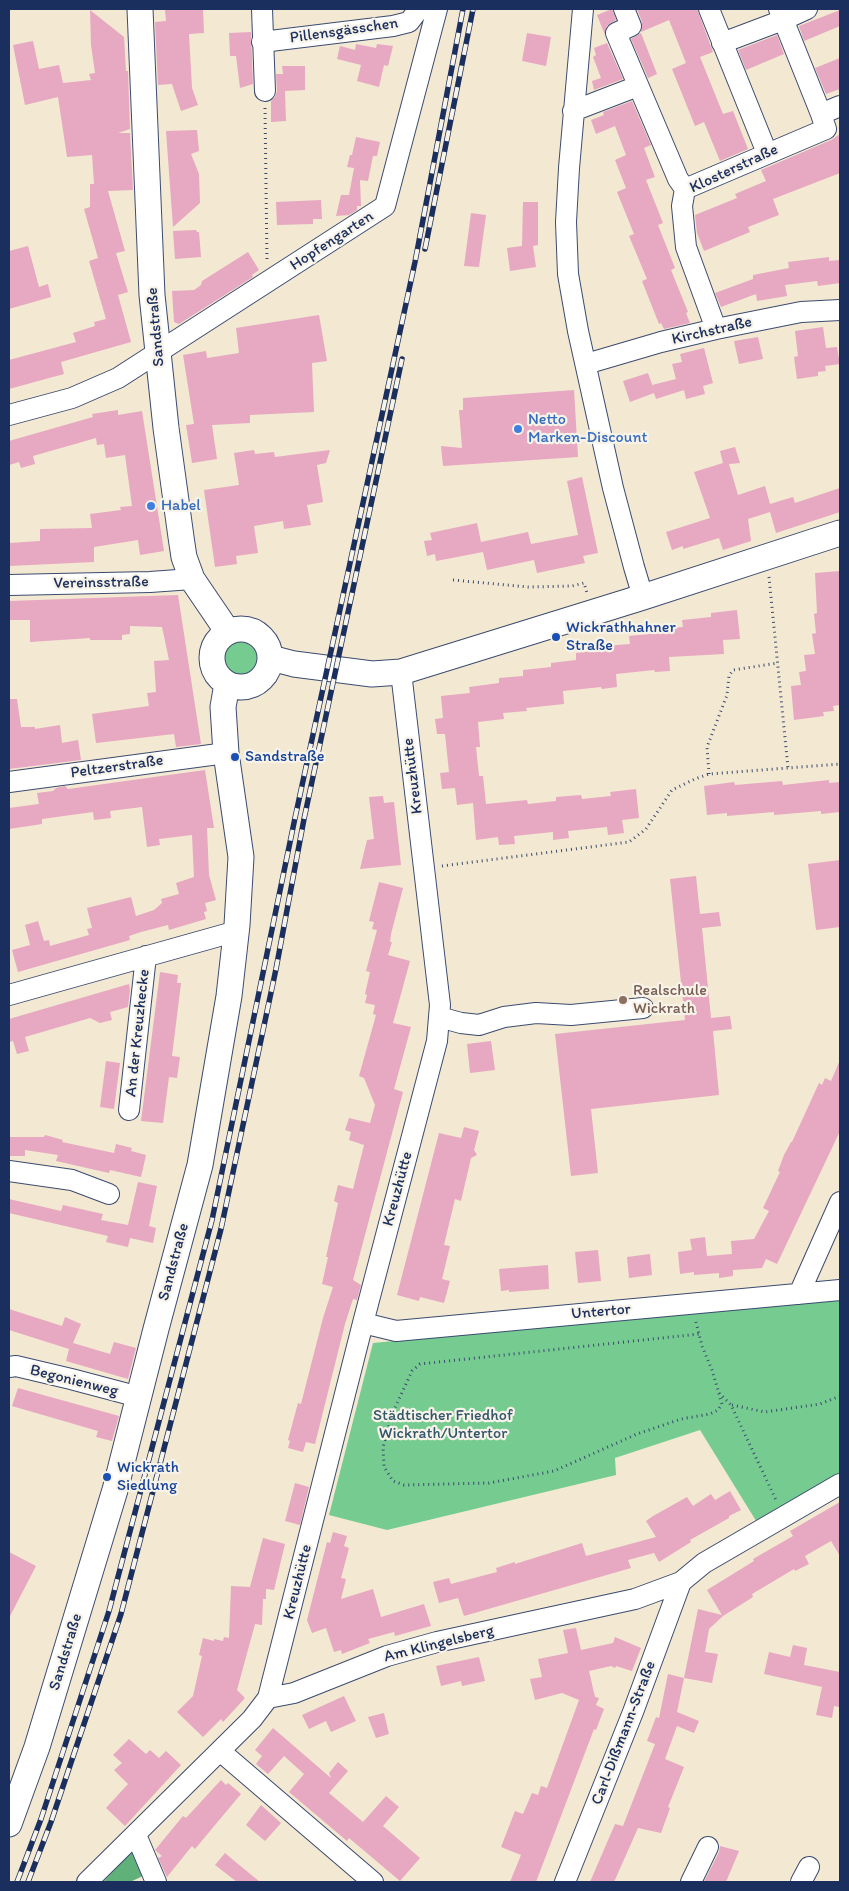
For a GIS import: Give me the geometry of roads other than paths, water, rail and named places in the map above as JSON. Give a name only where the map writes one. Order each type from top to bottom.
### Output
[{"type":"main road","name":"Sandstraße","points":[[140,9],[152,285],[157,352],[181,538],[184,557],[192,579],[228,632]]},
{"type":"main road","points":[[271,658],[294,664],[372,674],[401,672],[643,597],[840,533]]},
{"type":"main road","points":[[240,629],[252,631],[262,637],[268,647],[271,658],[267,673],[256,684],[241,688],[227,684],[218,678],[213,668],[212,658],[214,647],[220,638],[228,632],[240,629]]},
{"type":"main road","name":"Sandstraße","points":[[9,1824],[40,1738],[115,1490],[200,1165],[229,996],[237,931],[241,857],[226,753],[223,707],[227,684]]},
{"type":"street","points":[[262,9],[265,91]]},
{"type":"street","name":"Pillensgässchen","points":[[262,42],[394,26],[409,22],[420,9]]},
{"type":"street","name":"Hopfengarten","points":[[9,415],[72,398],[118,378],[385,206],[437,9]]},
{"type":"street","points":[[583,9],[573,111],[566,222],[568,274],[613,488],[643,597]]},
{"type":"street","points":[[624,9],[632,26],[616,33],[678,179],[685,189]]},
{"type":"street","points":[[709,9],[767,153]]},
{"type":"street","points":[[722,43],[781,14],[807,9]]},
{"type":"street","points":[[781,14],[820,114],[840,106]]},
{"type":"street","points":[[573,111],[638,86]]},
{"type":"street","name":"Klosterstraße","points":[[716,329],[686,247],[682,206],[685,189],[826,129],[820,114]]},
{"type":"street","name":"Kirchstraße","points":[[586,364],[661,342],[716,329],[801,312],[840,310]]},
{"type":"street","name":"Vereinsstraße","points":[[9,585],[150,582],[192,579]]},
{"type":"street","name":"Kreuzhütte","points":[[268,1698],[437,1041],[440,1005],[401,672]]},
{"type":"street","name":"Peltzerstraße","points":[[9,782],[226,753]]},
{"type":"street","name":"An der Kreuzhecke","points":[[9,995],[237,931]]},
{"type":"street","name":"An der Kreuzhecke","points":[[129,1110],[146,956]]},
{"type":"street","points":[[439,1017],[461,1023],[479,1024],[504,1017],[536,1013],[571,1015],[643,1008]]},
{"type":"street","points":[[9,1171],[72,1180],[108,1194]]},
{"type":"street","points":[[799,1294],[840,1202]]},
{"type":"street","name":"Untertor","points":[[363,1323],[396,1331],[840,1290]]},
{"type":"street","name":"Begonienweg","points":[[9,1367],[16,1366],[71,1378],[139,1397]]},
{"type":"street","name":"Am Klingelsberg","points":[[268,1698],[294,1693],[388,1656],[428,1644],[635,1599],[681,1582],[704,1563],[840,1484]]},
{"type":"street","name":"Carl-Dißmann-Straße","points":[[565,1882],[681,1582]]},
{"type":"street","points":[[87,1882],[220,1752],[252,1719],[268,1698]]},
{"type":"street","points":[[220,1752],[373,1882]]},
{"type":"street","points":[[136,1835],[156,1882]]},
{"type":"street","points":[[691,1882],[708,1847]]},
{"type":"railway","points":[[17,1882],[41,1819],[109,1611],[212,1220],[295,818],[415,262],[463,9]]},
{"type":"railway","points":[[425,249],[473,9]]},
{"type":"railway","points":[[28,1882],[51,1822],[121,1614],[221,1229],[276,969],[304,819],[402,359]]},
{"type":"place","name":"Netto Marken-Discount","points":[[518,429]]},
{"type":"place","name":"Habel","points":[[151,506]]},
{"type":"place","name":"Wickrathhahner Straße","points":[[556,637]]},
{"type":"place","name":"Sandstraße","points":[[235,757]]},
{"type":"place","name":"Realschule Wickrath","points":[[623,1000]]},
{"type":"place","name":"Wickrath Siedlung","points":[[107,1477]]},
{"type":"park label","name":"Städtischer Friedhof Wickrath/Untertor","points":[[443,1425]]}]
